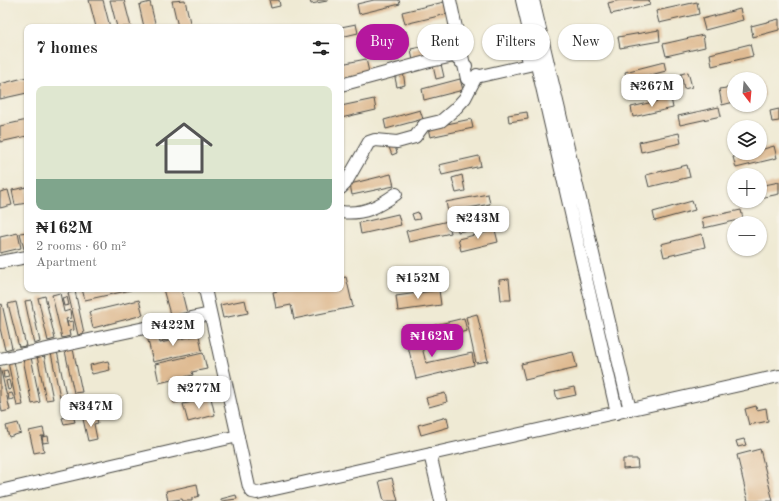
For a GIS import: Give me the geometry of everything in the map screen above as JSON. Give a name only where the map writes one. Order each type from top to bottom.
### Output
[{"type":"street","points":[[450,0],[467,79],[529,65],[514,0]]},
{"type":"street","points":[[522,0],[527,24]]},
{"type":"street","points":[[533,0],[630,410]]},
{"type":"street","points":[[344,84],[454,56],[477,75]]},
{"type":"street","points":[[344,185],[369,142],[375,140],[397,142],[415,137],[424,125],[441,121],[455,109],[465,98],[477,75],[516,60]]},
{"type":"street","points":[[536,60],[617,413]]},
{"type":"street","points":[[344,212],[372,209],[381,205],[396,194]]},
{"type":"street","points":[[0,262],[24,258]]},
{"type":"street","points":[[206,292],[249,487],[252,492],[257,493],[779,376]]},
{"type":"street","points":[[0,359],[210,314]]},
{"type":"street","points":[[0,491],[238,436]]},
{"type":"street","points":[[430,454],[441,501]]},
{"type":"building","points":[[89,0],[103,0],[109,24],[95,24]]},
{"type":"building","points":[[110,0],[124,0],[130,24],[116,24]]},
{"type":"building","points":[[185,0],[190,24],[177,24],[172,1]]},
{"type":"building","points":[[269,0],[279,0],[280,6],[271,8]]},
{"type":"building","points":[[310,0],[327,0],[327,1],[311,4]]},
{"type":"building","points":[[374,0],[399,0],[400,4],[359,14],[357,4]]},
{"type":"building","points":[[620,0],[649,0],[650,5],[611,14],[608,3]]},
{"type":"building","points":[[150,2],[155,24],[143,24],[139,5]]},
{"type":"building","points":[[444,2],[447,14],[405,24],[402,12]]},
{"type":"building","points":[[697,2],[699,14],[659,23],[656,11]]},
{"type":"building","points":[[740,9],[743,20],[705,30],[702,19]]},
{"type":"building","points":[[779,19],[779,30],[753,37],[751,26]]},
{"type":"building","points":[[356,24],[356,33],[344,36],[344,26]]},
{"type":"building","points":[[659,30],[660,41],[620,48],[618,37]]},
{"type":"building","points":[[703,35],[705,47],[666,56],[663,44]]},
{"type":"building","points":[[750,44],[753,56],[712,66],[710,54]]},
{"type":"building","points":[[417,48],[418,60],[413,61],[411,49]]},
{"type":"building","points":[[366,60],[369,72],[344,77],[344,63]]},
{"type":"building","points":[[664,62],[666,71],[627,81],[625,72]]},
{"type":"building","points":[[441,64],[444,77],[436,79],[433,66]]},
{"type":"building","points":[[403,71],[405,85],[397,87],[394,73]]},
{"type":"building","points":[[688,72],[692,87],[684,89],[681,74]]},
{"type":"building","points":[[665,77],[670,92],[662,95],[657,79]]},
{"type":"building","points":[[24,78],[24,94],[0,99],[0,84]]},
{"type":"building","points":[[460,79],[463,90],[424,100],[422,89]]},
{"type":"building","points":[[727,88],[727,104],[722,105],[719,89]]},
{"type":"building","points":[[671,98],[673,108],[633,117],[631,107]]},
{"type":"building","points":[[374,99],[376,110],[344,117],[344,105]]},
{"type":"building","points":[[719,107],[721,116],[680,125],[678,116]]},
{"type":"building","points":[[779,109],[779,121],[772,122],[770,111]]},
{"type":"building","points":[[420,110],[423,119],[386,129],[384,120]]},
{"type":"building","points":[[527,112],[528,119],[509,122],[508,115]]},
{"type":"building","points":[[471,119],[473,128],[430,137],[428,128]]},
{"type":"building","points":[[24,121],[24,137],[0,142],[0,126]]},
{"type":"building","points":[[679,133],[681,143],[641,152],[639,142]]},
{"type":"building","points":[[394,143],[397,153],[392,155],[388,145]]},
{"type":"building","points":[[774,146],[777,158],[736,168],[734,160],[767,160],[767,148]]},
{"type":"building","points":[[479,156],[481,166],[442,175],[439,165]]},
{"type":"building","points":[[687,165],[690,177],[649,187],[646,175]]},
{"type":"building","points":[[391,174],[394,186],[352,195],[350,184]]},
{"type":"building","points":[[462,175],[465,191],[456,193],[452,178]]},
{"type":"building","points":[[779,182],[779,194],[767,197],[767,185]]},
{"type":"building","points":[[24,188],[24,204],[15,205],[12,190]]},
{"type":"building","points":[[8,190],[12,205],[0,208],[0,192]]},
{"type":"building","points":[[488,194],[490,204],[448,212],[446,202]]},
{"type":"building","points":[[692,201],[695,210],[655,221],[653,212]]},
{"type":"building","points":[[741,210],[742,216],[727,216],[727,223],[704,228],[702,218]]},
{"type":"building","points":[[418,212],[420,219],[414,220],[412,214]]},
{"type":"building","points":[[398,214],[401,225],[361,234],[359,223]]},
{"type":"building","points":[[475,219],[478,228],[473,229],[471,221]]},
{"type":"building","points":[[492,219],[493,224],[486,226],[485,221]]},
{"type":"building","points":[[448,221],[451,233],[409,242],[406,231]]},
{"type":"building","points":[[469,222],[471,229],[458,232],[457,225]]},
{"type":"building","points":[[495,230],[498,242],[461,251],[458,239]]},
{"type":"building","points":[[24,232],[24,249],[20,233]]},
{"type":"building","points":[[18,233],[21,248],[0,253],[0,237]]},
{"type":"building","points":[[702,234],[705,247],[664,257],[661,244]]},
{"type":"building","points":[[344,277],[346,277],[353,307],[294,319],[291,305],[276,308],[273,292],[344,292]]},
{"type":"building","points":[[509,279],[511,300],[501,300],[499,280]]},
{"type":"building","points":[[439,290],[441,305],[398,311],[396,296]]},
{"type":"building","points":[[75,292],[84,333],[78,335],[68,293]]},
{"type":"building","points":[[83,292],[122,292],[85,300]]},
{"type":"building","points":[[164,292],[182,292],[187,313],[171,318]]},
{"type":"building","points":[[60,293],[64,312],[70,310],[71,318],[66,319],[68,327],[67,322],[73,321],[74,330],[69,331],[70,336],[62,338],[52,295]]},
{"type":"building","points":[[45,296],[55,339],[48,341],[38,298]]},
{"type":"building","points":[[67,297],[69,305],[64,306],[62,298]]},
{"type":"building","points":[[31,300],[40,342],[34,344],[25,301]]},
{"type":"building","points":[[139,300],[143,315],[93,328],[89,312]]},
{"type":"building","points":[[245,300],[248,313],[223,318],[220,305]]},
{"type":"building","points":[[16,302],[26,346],[19,347],[8,304]]},
{"type":"building","points":[[2,304],[12,348],[5,350],[0,328],[0,305]]},
{"type":"building","points":[[477,314],[488,361],[476,363],[466,317]]},
{"type":"building","points":[[464,318],[467,331],[422,341],[419,329]]},
{"type":"building","points":[[196,326],[198,333],[162,341],[160,334]]},
{"type":"building","points":[[417,327],[426,363],[472,353],[474,365],[416,379],[404,330]]},
{"type":"building","points":[[158,334],[160,343],[199,335],[202,351],[153,362],[147,336]]},
{"type":"building","points":[[73,349],[82,392],[74,393],[65,351]]},
{"type":"building","points":[[57,351],[66,395],[60,397],[51,353]]},
{"type":"building","points":[[573,352],[577,368],[525,380],[521,364]]},
{"type":"building","points":[[203,353],[207,369],[192,372],[193,375],[159,383],[155,364]]},
{"type":"building","points":[[44,355],[53,399],[46,400],[37,356]]},
{"type":"building","points":[[31,357],[40,402],[32,404],[23,359]]},
{"type":"building","points":[[14,361],[23,405],[17,406],[8,362]]},
{"type":"building","points":[[108,361],[110,370],[92,374],[90,365]]},
{"type":"building","points":[[0,367],[10,410],[2,412],[0,400]]},
{"type":"building","points":[[7,370],[9,377],[4,378],[3,371]]},
{"type":"building","points":[[9,380],[11,389],[8,390],[6,381]]},
{"type":"building","points":[[574,387],[576,395],[557,399],[555,391]]},
{"type":"building","points":[[12,393],[14,399],[9,400],[8,394]]},
{"type":"building","points":[[445,393],[447,402],[429,407],[426,398]]},
{"type":"building","points":[[178,395],[179,402],[174,403],[172,396]]},
{"type":"building","points":[[211,398],[215,415],[188,422],[183,404]]},
{"type":"building","points":[[756,406],[757,410],[766,408],[768,421],[749,425],[745,409]]},
{"type":"building","points":[[71,409],[75,422],[64,424],[62,418],[66,417],[64,411]]},
{"type":"building","points":[[96,416],[98,423],[94,424],[97,439],[88,441],[83,419]]},
{"type":"building","points":[[447,417],[449,427],[421,435],[418,425]]},
{"type":"building","points":[[18,423],[21,433],[9,437],[6,426]]},
{"type":"building","points":[[43,428],[45,436],[41,436],[44,451],[34,453],[29,431]]},
{"type":"building","points":[[48,436],[49,442],[43,443],[42,437]]},
{"type":"building","points":[[744,439],[746,445],[738,447],[736,441]]},
{"type":"building","points":[[760,449],[773,501],[748,501],[737,455]]},
{"type":"building","points":[[623,459],[637,459],[638,468],[623,469]]},
{"type":"building","points":[[392,478],[398,501],[384,501],[379,481]]},
{"type":"building","points":[[197,484],[199,496],[192,498],[192,501],[183,501],[182,499],[168,501],[166,491]]},
{"type":"building","points":[[236,495],[237,499],[221,501],[221,499]]}]
